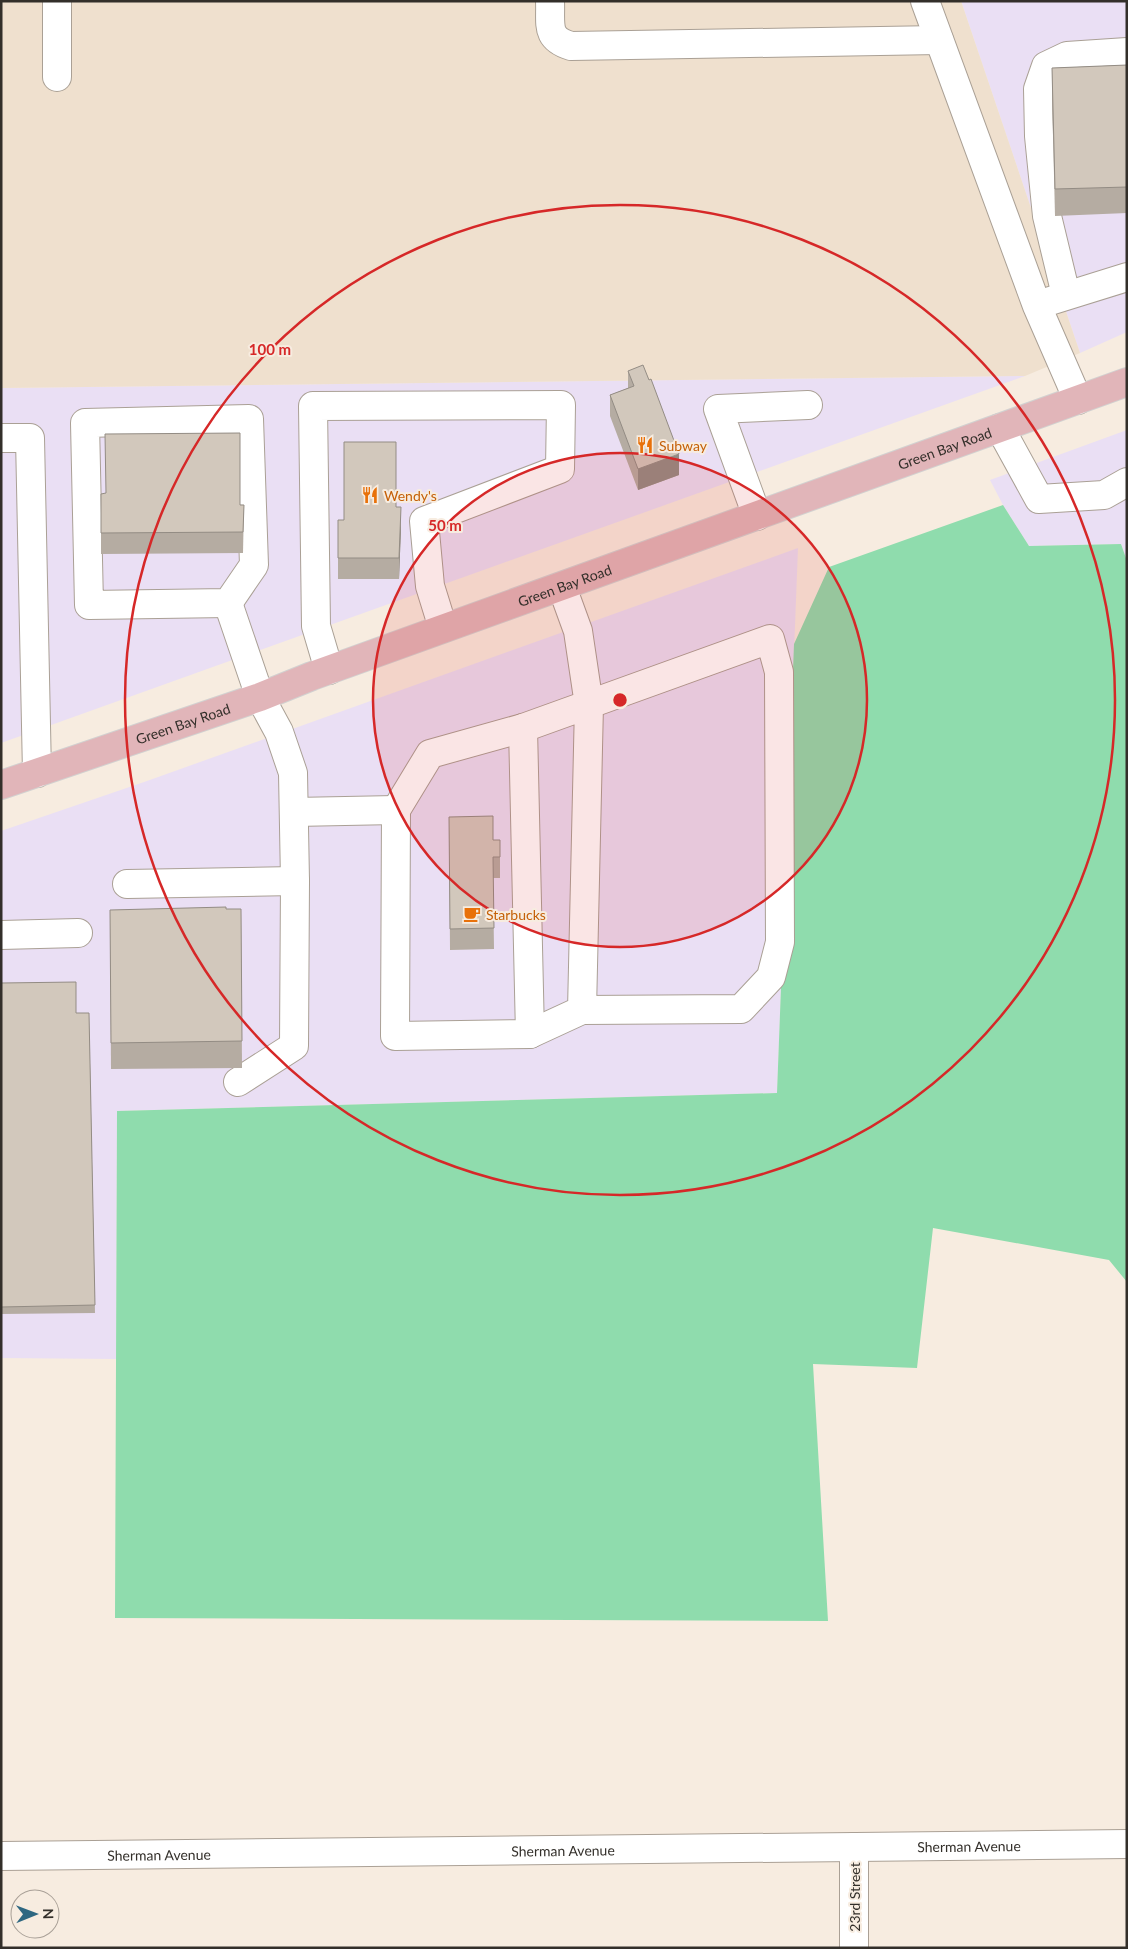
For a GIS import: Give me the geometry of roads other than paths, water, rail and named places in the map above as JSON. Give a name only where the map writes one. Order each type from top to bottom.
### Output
[{"type":"main road","name":"Green Bay Road","points":[[1,785],[260,697],[443,628],[562,587],[1127,382]]},
{"type":"street","points":[[56,77],[57,1]]},
{"type":"street","points":[[550,1],[551,32],[558,42],[571,46],[939,40]]},
{"type":"street","points":[[925,1],[1037,306],[1078,400]]},
{"type":"street","points":[[1066,295],[1047,216],[1039,136],[1038,89],[1046,66],[1068,56],[1127,52]]},
{"type":"street","points":[[1037,306],[1127,276]]},
{"type":"street","points":[[329,670],[316,626],[313,406],[561,405],[560,468],[424,521],[430,586],[443,628]]},
{"type":"street","points":[[757,516],[718,410],[808,405]]},
{"type":"street","points":[[249,419],[254,565],[228,603],[89,605],[85,422],[249,419]]},
{"type":"street","points":[[1000,428],[1039,499],[1104,495],[1127,482]]},
{"type":"street","points":[[1,438],[30,438],[37,772]]},
{"type":"street","points":[[562,587],[578,631],[588,705],[582,1010]]},
{"type":"street","points":[[228,603],[260,697],[279,732],[294,772],[294,1046],[238,1082]]},
{"type":"street","points":[[770,639],[779,672],[780,942],[771,977],[741,1009],[582,1010],[530,1034],[395,1036],[396,810],[430,754],[523,728],[588,705],[770,639]]},
{"type":"street","points":[[523,728],[530,1034]]},
{"type":"street","points":[[294,812],[396,810]]},
{"type":"street","points":[[127,884],[295,881]]},
{"type":"street","points":[[1,935],[78,933]]},
{"type":"street","name":"Sherman Avenue","points":[[1,1856],[1127,1844]]},
{"type":"street","name":"23rd Street","points":[[854,1846],[854,1948]]},
{"type":"place","name":"Subway","points":[[645,445]]},
{"type":"place","name":"Wendy's","points":[[370,495]]},
{"type":"place","name":"Starbucks","points":[[472,914]]}]
